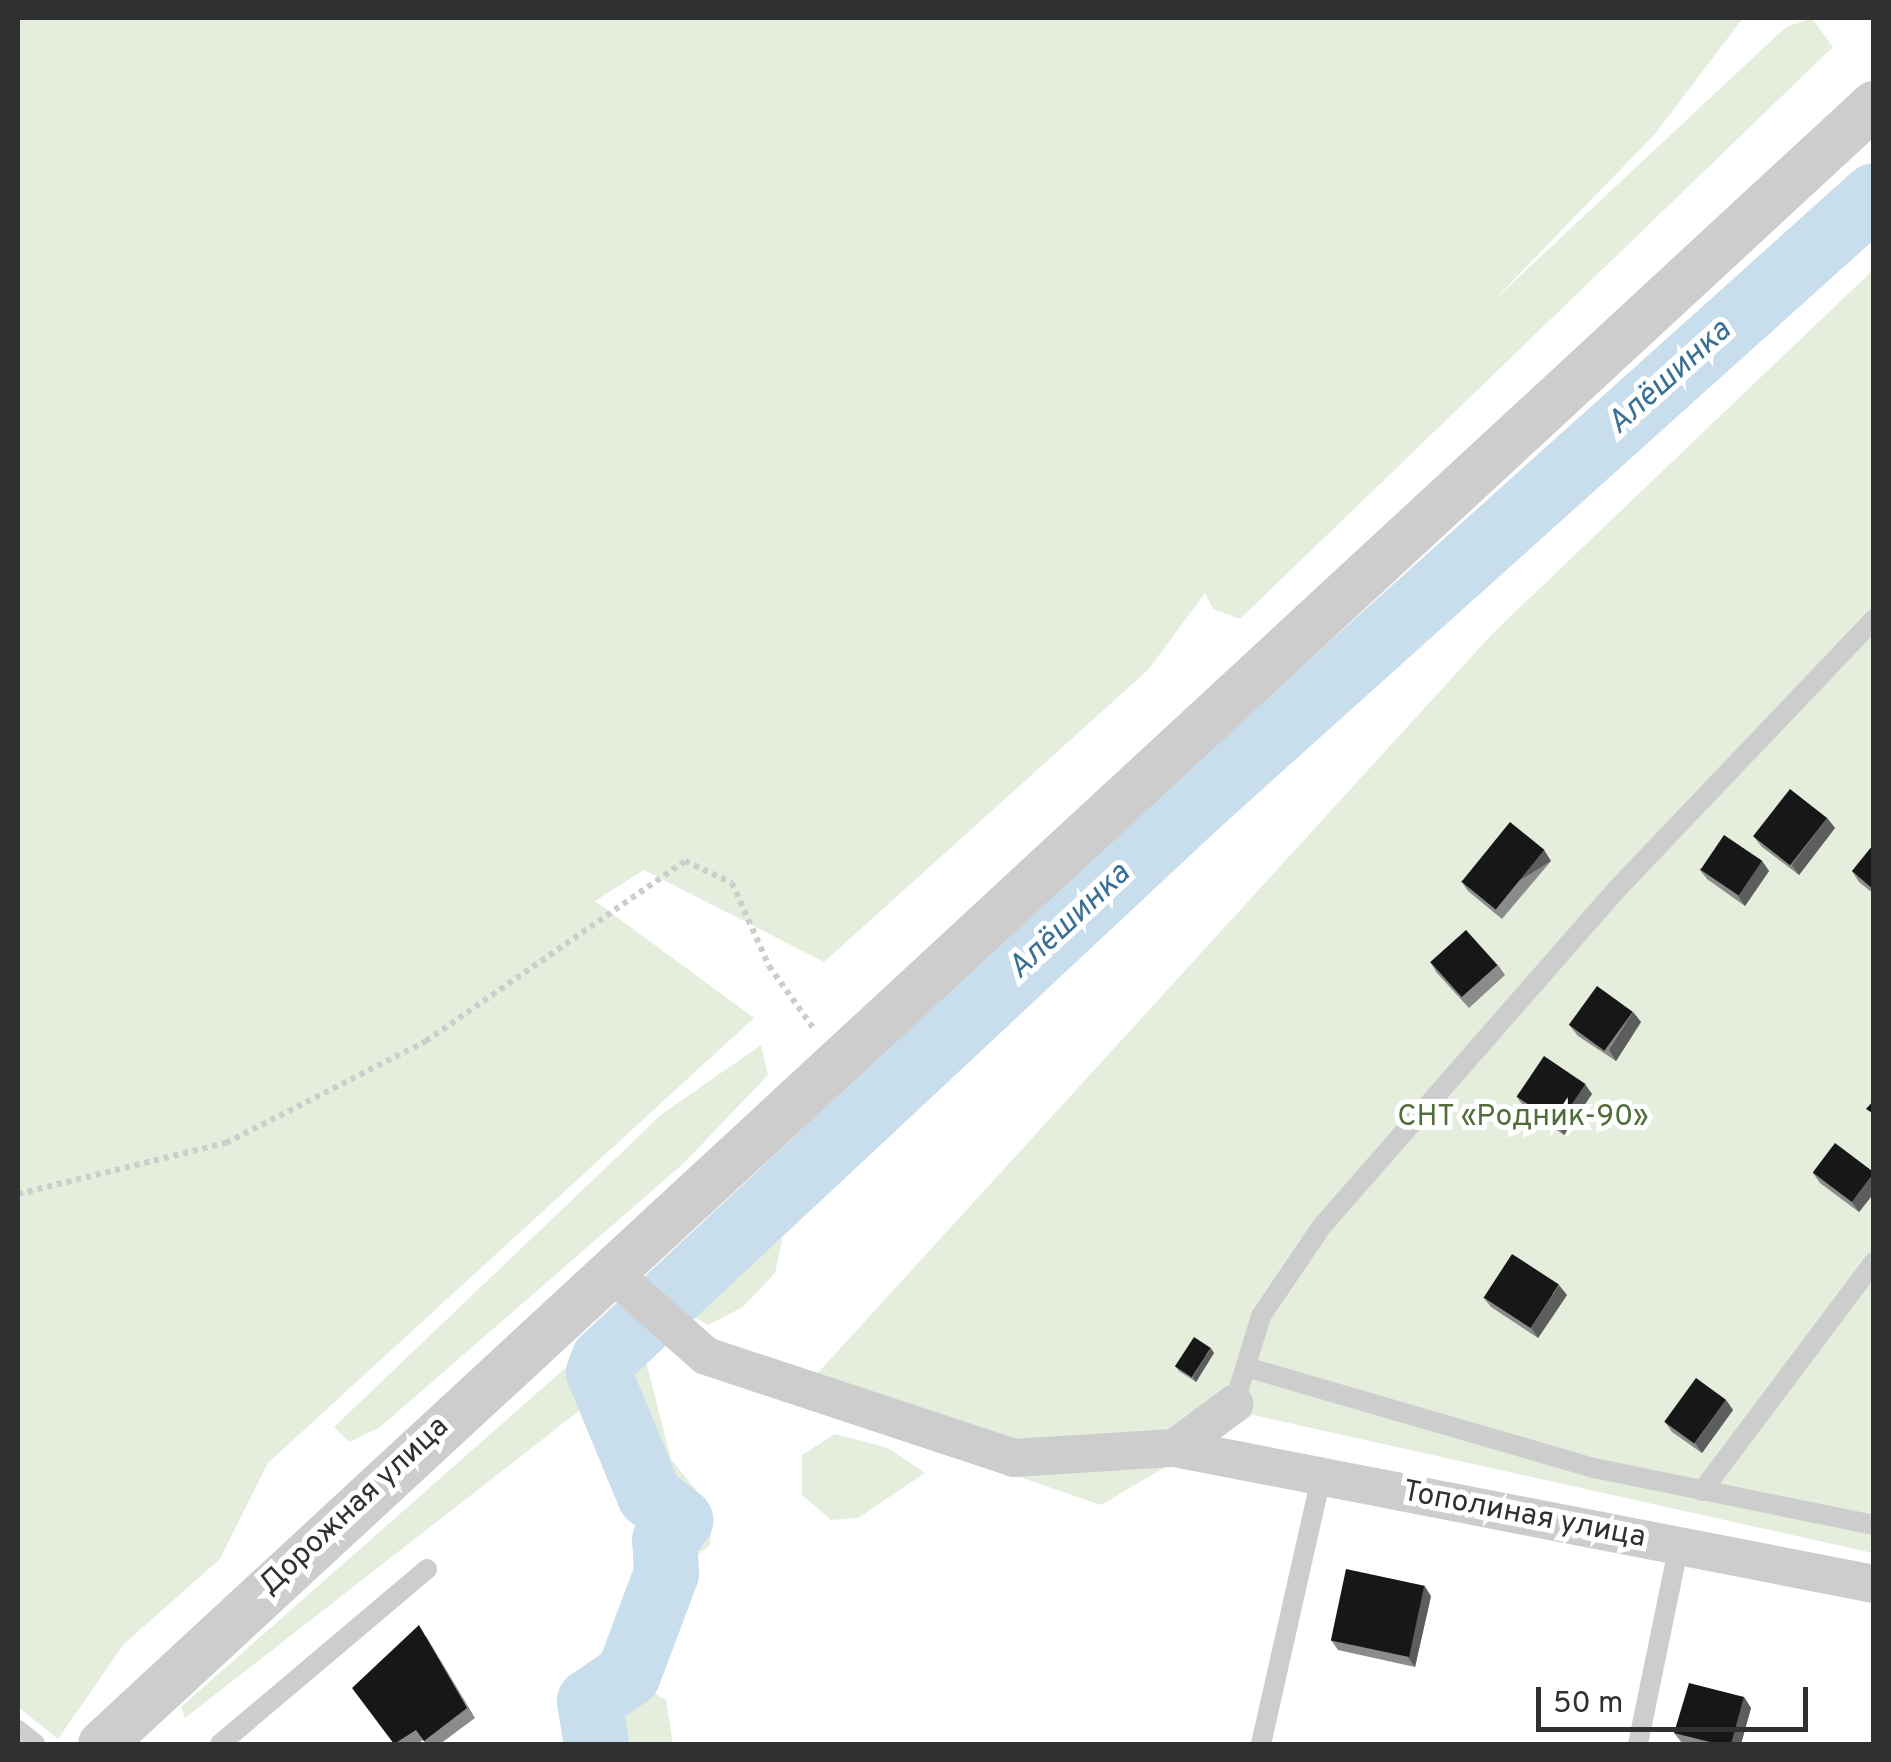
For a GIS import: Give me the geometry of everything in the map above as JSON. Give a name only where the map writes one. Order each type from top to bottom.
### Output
[{"type":"street","name":"Дорожная улица","points":[[122,1738],[611,1272],[1874,104]]},
{"type":"street","points":[[611,1272],[706,1356],[1032,1461],[1175,1448],[1234,1404]]},
{"type":"street","name":"Тополиная улица","points":[[1175,1448],[1874,1584]]},
{"type":"lane","points":[[1234,1404],[1261,1316],[1322,1226],[1618,888],[1874,619]]},
{"type":"lane","points":[[1702,1491],[1874,1262]]},
{"type":"lane","points":[[1246,1367],[1702,1491],[1874,1525]]},
{"type":"lane","points":[[1260,1744],[1321,1478]]},
{"type":"lane","points":[[1638,1744],[1680,1545]]},
{"type":"lane","points":[[220,1744],[427,1569]]},
{"type":"lane","points":[[18,1730],[35,1744]]},
{"type":"path","points":[[18,1194],[226,1144],[426,1042],[685,861],[732,884],[769,966],[841,1060]]},
{"type":"green space","points":[[18,18],[1743,18],[1655,134],[1492,302],[1786,27],[1812,18],[1833,47],[1240,619],[1213,609],[1205,593],[1148,670],[824,962],[644,870],[595,901],[754,1018],[268,1463],[220,1559],[124,1644],[58,1739],[18,1707]]},
{"type":"green space","name":"СНТ «Родник-90»","points":[[1873,270],[1873,1553],[1253,1415],[1101,1505],[794,1399],[1493,633]]},
{"type":"green space","points":[[761,1045],[768,1075],[683,1164],[379,1428],[349,1442],[334,1427],[662,1114]]},
{"type":"green space","points":[[771,1217],[782,1241],[775,1273],[743,1307],[708,1325],[665,1301],[658,1283],[726,1230]]},
{"type":"green space","points":[[605,1333],[640,1338],[671,1459],[712,1510],[710,1545],[679,1569],[607,1471],[584,1407],[185,1718],[181,1707]]},
{"type":"green space","points":[[835,1434],[888,1448],[925,1473],[858,1518],[831,1520],[802,1495],[802,1455]]},
{"type":"green space","points":[[607,1666],[666,1700],[673,1744],[561,1744],[568,1734],[559,1700],[569,1678]]},
{"type":"building","points":[[1790,789],[1827,818],[1790,865],[1753,836]]},
{"type":"building","points":[[1510,822],[1544,850],[1496,910],[1462,882]]},
{"type":"building","points":[[1724,835],[1762,861],[1739,896],[1701,870]]},
{"type":"building","points":[[1874,845],[1874,890],[1852,871]]},
{"type":"building","points":[[1466,930],[1497,965],[1462,997],[1430,962]]},
{"type":"building","points":[[1597,986],[1633,1012],[1604,1051],[1569,1025]]},
{"type":"building","points":[[1544,1056],[1585,1084],[1558,1125],[1517,1097]]},
{"type":"building","points":[[1835,1143],[1874,1172],[1852,1202],[1813,1173]]},
{"type":"building","points":[[1512,1254],[1559,1284],[1531,1328],[1484,1298]]},
{"type":"building","points":[[1194,1337],[1211,1348],[1192,1377],[1175,1366]]},
{"type":"building","points":[[1696,1378],[1726,1400],[1694,1443],[1664,1422]]},
{"type":"building","points":[[1346,1569],[1424,1586],[1409,1657],[1331,1640]]},
{"type":"building","points":[[419,1625],[467,1708],[424,1741],[416,1730],[394,1744],[352,1688]]},
{"type":"building","points":[[1689,1683],[1744,1697],[1731,1744],[1674,1733]]},
{"type":"waterway","name":"Алёшинка","points":[[596,1744],[589,1701],[628,1674],[666,1573],[664,1540],[680,1520],[649,1495],[598,1372],[603,1359],[1203,798],[1874,195]]}]
